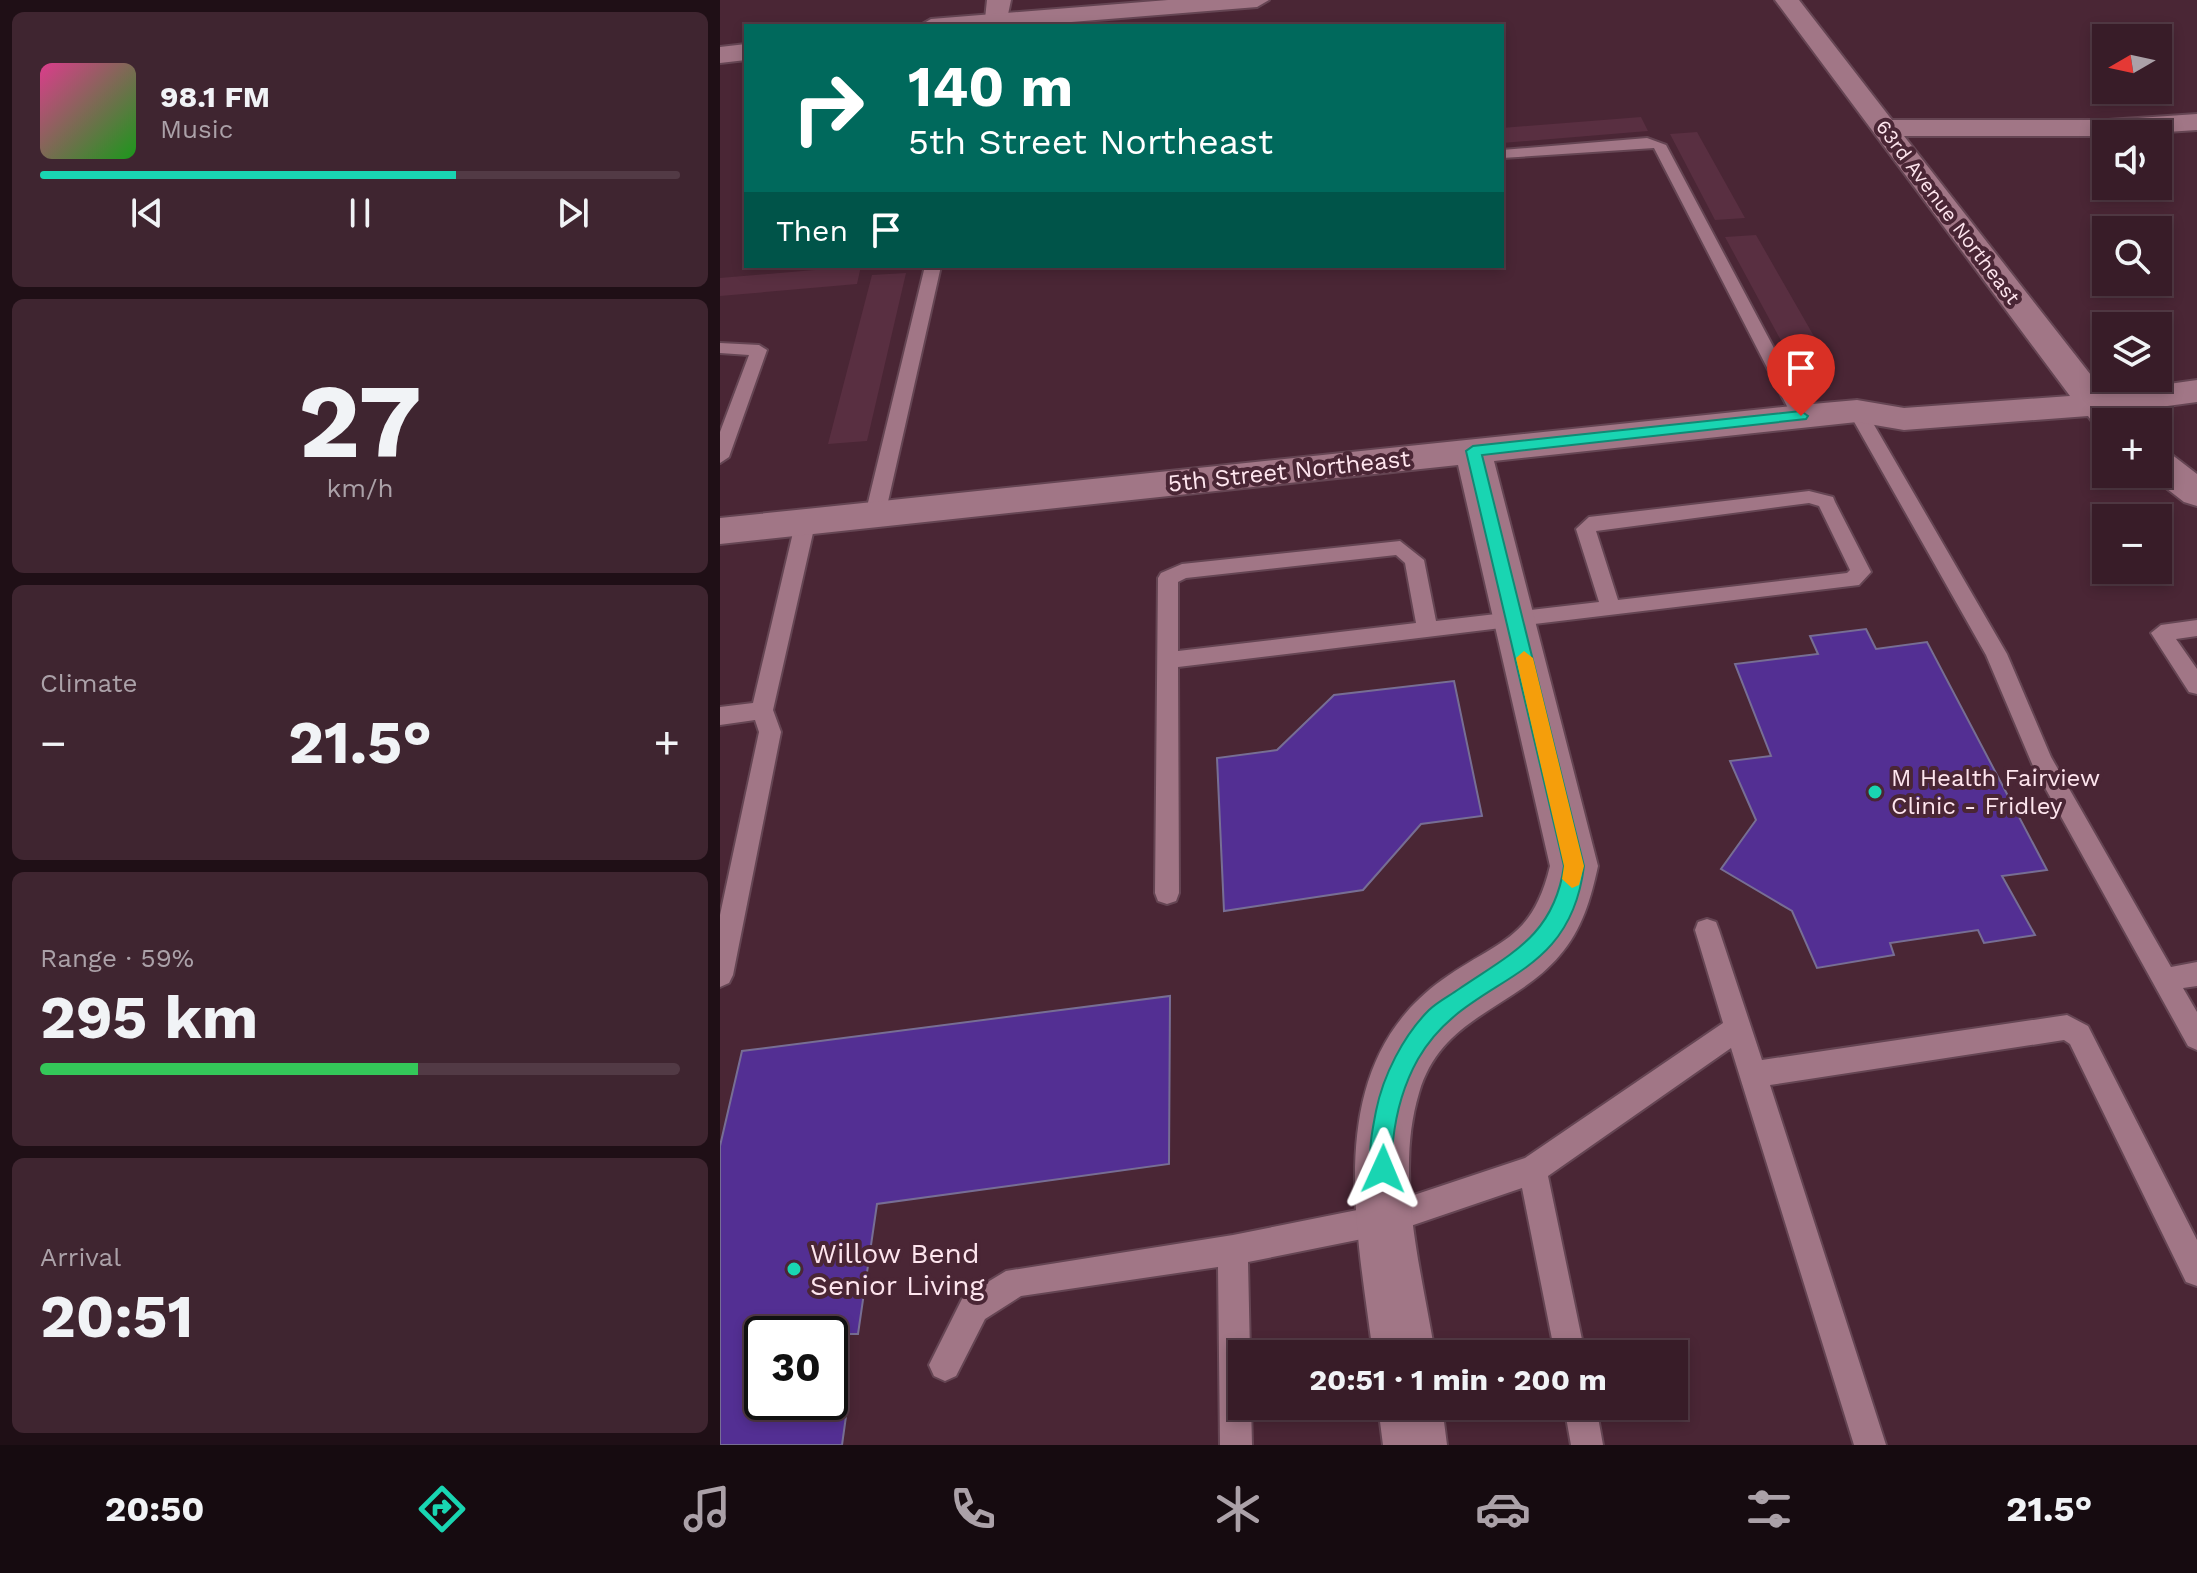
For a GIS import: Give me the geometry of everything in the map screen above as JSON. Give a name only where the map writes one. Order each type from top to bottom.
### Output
[{"type":"street","points":[[939,24],[998,10],[1257,0]]},
{"type":"street","name":"63rd Avenue Northeast","points":[[1787,0],[2099,408]]},
{"type":"street","points":[[720,55],[744,52]]},
{"type":"street","points":[[1885,128],[2108,128],[2197,122]]},
{"type":"street","points":[[2172,365],[2197,362]]},
{"type":"street","name":"5th Street Northeast","points":[[1857,411],[1887,394],[2092,373]]},
{"type":"street","name":"5th Street Northeast","points":[[2124,408],[2197,391]]},
{"type":"street","name":"5th Street Northeast","points":[[720,531],[1857,411],[1904,419],[2092,413]]},
{"type":"street","points":[[1402,1340],[1381,1143],[1391,1094],[1411,1051],[1437,1016],[1538,947],[1559,920],[1570,894],[1574,866],[1473,451]]},
{"type":"street","points":[[2172,474],[2197,493]]},
{"type":"street","points":[[1412,1420],[1415,1445]]},
{"type":"lane","points":[[1504,154],[1647,142],[1659,145],[1801,416]]},
{"type":"lane","points":[[875,515],[933,268]]},
{"type":"lane","points":[[720,348],[759,350],[720,457]]},
{"type":"lane","points":[[1857,411],[1996,654],[2041,760],[2197,1037]]},
{"type":"lane","points":[[1168,660],[1515,621],[1852,580],[1861,572],[1826,502],[1809,497],[1596,522],[1586,529],[1611,609]]},
{"type":"lane","points":[[720,975],[770,732],[762,710],[805,524]]},
{"type":"lane","points":[[1167,893],[1168,578],[1182,571],[1400,548],[1414,560],[1428,630]]},
{"type":"lane","points":[[2197,628],[2161,633],[2197,686]]},
{"type":"lane","points":[[720,716],[762,710]]},
{"type":"lane","points":[[1707,930],[1870,1445]]},
{"type":"lane","points":[[2165,980],[2197,974]]},
{"type":"lane","points":[[1752,1075],[2067,1027],[2079,1035],[2197,1271]]},
{"type":"lane","points":[[945,1365],[974,1308],[1017,1282],[1233,1250],[1387,1219],[1533,1170],[1737,1029]]},
{"type":"lane","points":[[1533,1170],[1567,1340]]},
{"type":"lane","points":[[1233,1250],[1236,1445]]},
{"type":"lane","points":[[1583,1420],[1587,1445]]},
{"type":"shaded area","points":[[1641,117],[1648,131],[1504,143],[1504,128]]},
{"type":"shaded area","points":[[1697,132],[1745,218],[1715,220],[1670,134]]},
{"type":"shaded area","points":[[1756,235],[1819,345],[1785,348],[1725,237]]},
{"type":"shaded area","points":[[861,268],[857,284],[720,296],[720,278]]},
{"type":"shaded area","points":[[906,273],[867,441],[828,444],[872,275]]},
{"type":"building","name":"M Health Fairview Clinic - Fridley","points":[[1866,629],[1876,649],[1927,642],[2047,870],[2002,876],[2035,935],[1984,943],[1978,930],[1890,943],[1894,955],[1817,968],[1792,911],[1721,869],[1756,820],[1730,761],[1771,756],[1735,664],[1818,654],[1810,636]]},
{"type":"building","points":[[1454,681],[1482,816],[1421,824],[1363,890],[1224,911],[1217,758],[1277,750],[1334,695]]},
{"type":"building","name":"Willow Bend Senior Living","points":[[1170,996],[1169,1164],[877,1204],[858,1334],[848,1334],[848,1316],[744,1316],[744,1420],[845,1420],[842,1445],[720,1445],[720,1146],[742,1051]]},
{"type":"slow traffic","points":[[1524,658],[1574,866],[1572,879]]},
{"type":"place","name":"M Health Fairview Clinic - Fridley","points":[[1875,792]]},
{"type":"place","name":"Willow Bend Senior Living","points":[[794,1269]]},
{"type":"route","points":[[1383,1169],[1381,1143],[1391,1094],[1411,1051],[1437,1016],[1538,947],[1559,920],[1570,894],[1574,866],[1473,451],[1801,416]]}]
